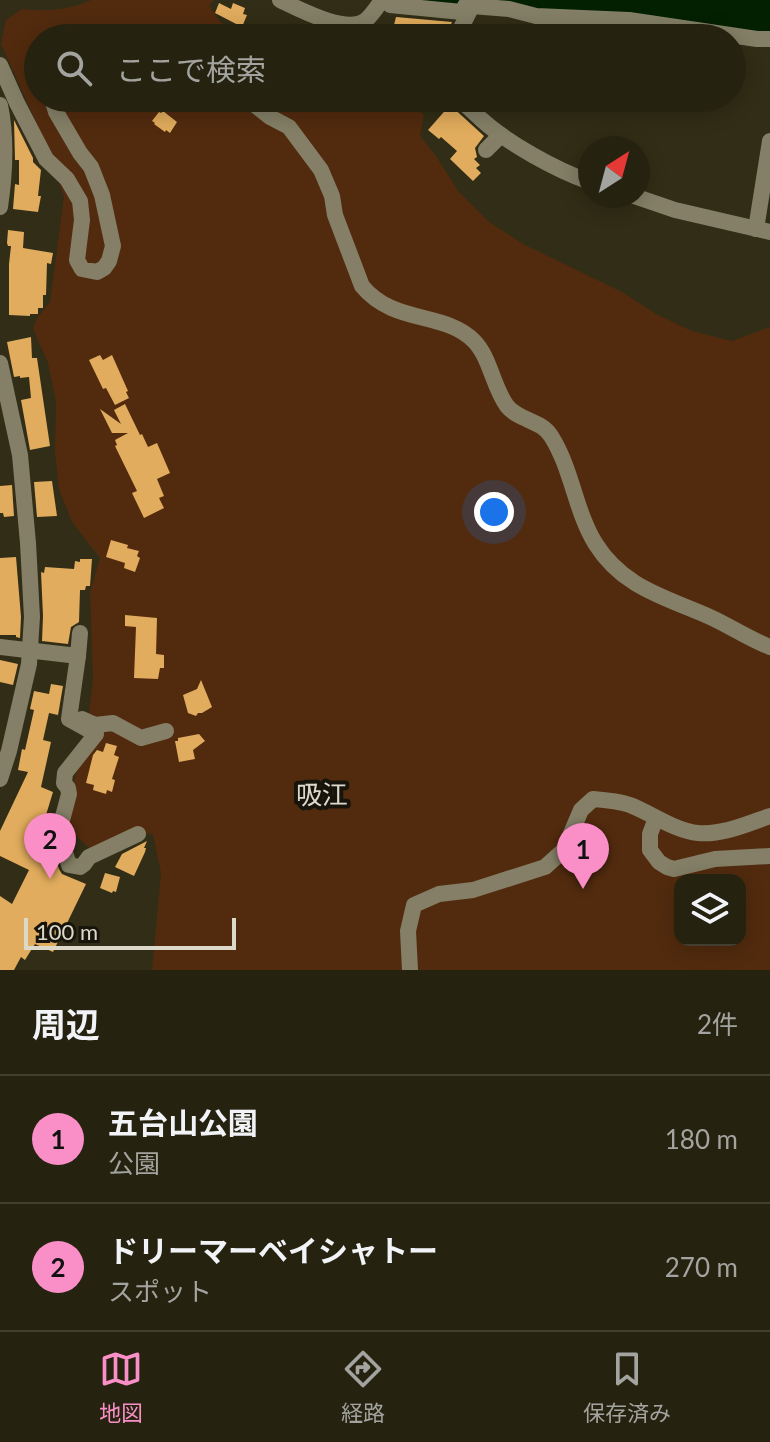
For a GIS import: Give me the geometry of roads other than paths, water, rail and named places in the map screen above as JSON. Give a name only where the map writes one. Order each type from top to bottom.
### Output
[{"type":"street","points":[[280,0],[317,17],[344,24]]},
{"type":"street","points":[[364,24],[386,2],[462,12],[465,6],[472,6],[509,9],[536,16],[656,24]]},
{"type":"street","points":[[463,24],[472,6]]},
{"type":"street","points":[[746,37],[770,39]]},
{"type":"street","points":[[0,65],[46,159],[67,179],[78,196],[82,220],[77,260],[82,269],[97,272],[109,261],[113,246],[102,195],[91,167],[56,112]]},
{"type":"street","points":[[0,105],[5,138],[0,207]]},
{"type":"street","points":[[264,112],[289,127],[321,170],[362,286],[393,310],[451,327],[474,341],[510,409],[536,423],[552,437],[588,528],[611,564],[643,590],[713,618],[770,647]]},
{"type":"street","points":[[474,112],[501,135],[578,176]]},
{"type":"street","points":[[486,150],[501,135]]},
{"type":"street","points":[[650,201],[763,231],[770,141]]},
{"type":"street","points":[[0,363],[20,455],[32,617],[31,652],[23,693],[0,779]]},
{"type":"street","points":[[80,633],[69,719],[96,734],[65,773],[69,794],[61,824],[69,865],[80,867],[89,857],[138,834]]},
{"type":"street","points":[[0,647],[78,656]]},
{"type":"street","points":[[70,713],[95,725],[113,723],[141,738],[166,731]]},
{"type":"street","points":[[410,970],[408,931],[414,905],[439,894],[473,890],[545,867],[564,850],[581,810],[593,799],[614,800],[697,833],[725,832],[770,816]]},
{"type":"street","points":[[656,818],[650,834],[650,850],[667,867],[674,869],[715,859],[770,856]]},
{"type":"place","name":"ドリーマーベイシャトー","points":[[50,879]]},
{"type":"place","name":"五台山公園","points":[[583,889]]},
{"type":"district","name":"吸江","points":[[322,794]]}]
